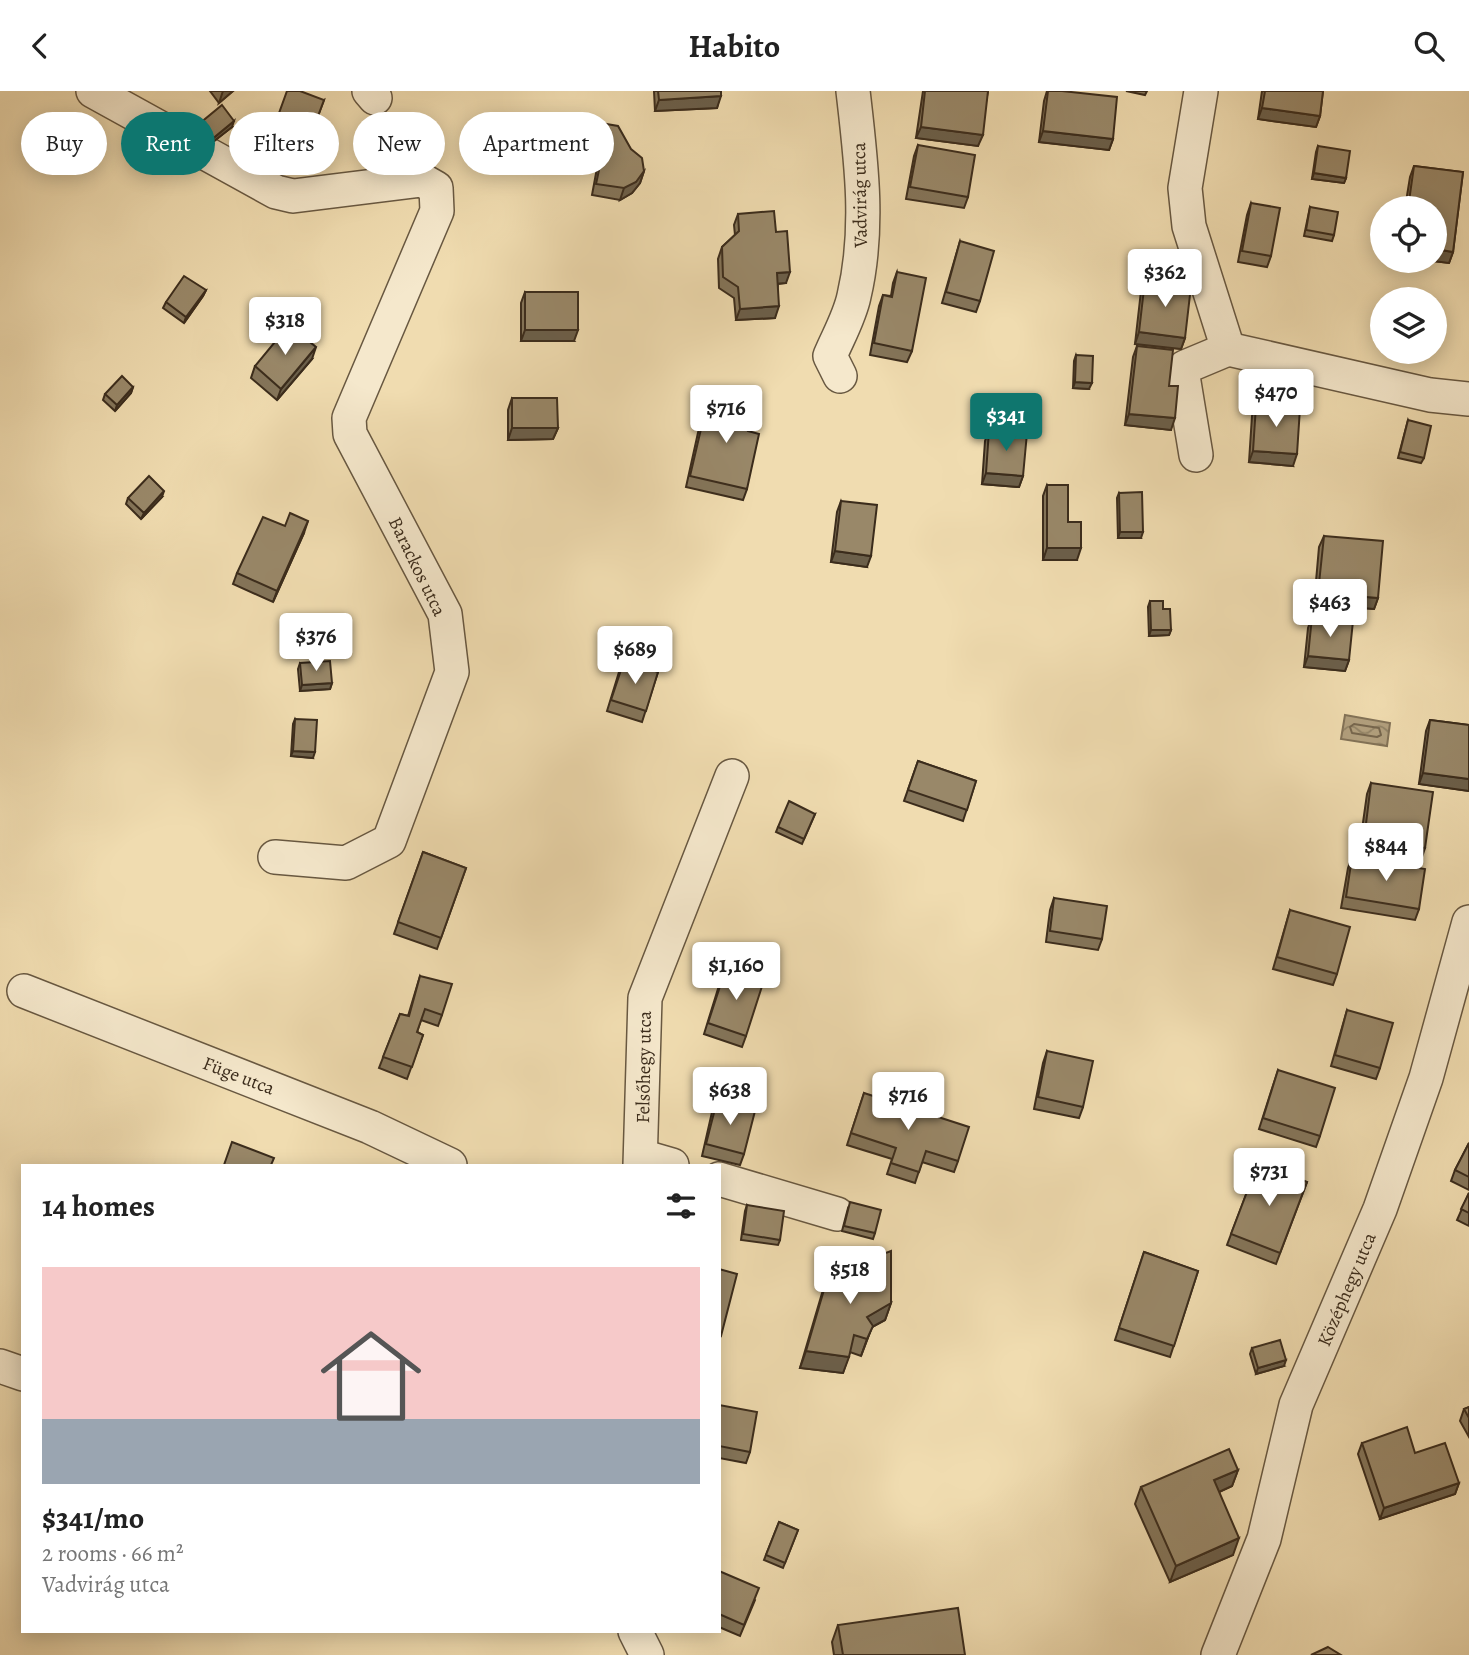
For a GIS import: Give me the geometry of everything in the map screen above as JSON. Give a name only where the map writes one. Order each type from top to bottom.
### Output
[{"type":"street","name":"Barackos utca","points":[[93,91],[276,192],[293,195],[422,180],[436,187],[437,211],[349,418],[350,434],[445,614],[452,672],[389,841],[346,863],[275,857]]},
{"type":"street","name":"Vadvirág utca","points":[[840,376],[830,356],[854,298],[863,237],[862,168],[853,91]]},
{"type":"street","points":[[1201,91],[1185,187],[1189,226],[1228,349]]},
{"type":"street","points":[[1196,455],[1183,376],[1185,367],[1228,349],[1430,395],[1469,400]]},
{"type":"street","name":"Felsőhegy utca","points":[[651,1162],[645,997],[732,776]]},
{"type":"street","name":"Középhegy utca","points":[[1218,1655],[1264,1539],[1296,1405],[1380,1209],[1426,1077],[1469,922]]},
{"type":"street","name":"Füge utca","points":[[24,991],[370,1127],[448,1164]]},
{"type":"street","points":[[721,1180],[837,1214]]},
{"type":"street","points":[[0,1366],[21,1373]]},
{"type":"street","points":[[636,1633],[648,1655]]},
{"type":"water","points":[[1345,715],[1390,723],[1387,746],[1341,739]]},
{"type":"building","points":[[287,91],[300,91],[324,100],[320,112],[279,112]]},
{"type":"building","points":[[658,91],[721,91],[721,96],[659,100]]},
{"type":"building","points":[[925,91],[988,91],[983,135],[921,127]]},
{"type":"building","points":[[1048,91],[1117,97],[1113,139],[1043,131]]},
{"type":"building","points":[[1265,91],[1323,91],[1320,116],[1262,108]]},
{"type":"building","points":[[222,105],[229,114],[229,125],[215,137],[215,112]]},
{"type":"building","points":[[614,125],[618,126],[631,149],[642,158],[644,171],[636,182],[624,188],[596,184],[598,175],[614,175]]},
{"type":"building","points":[[918,145],[975,155],[968,197],[910,187]]},
{"type":"building","points":[[1318,146],[1350,151],[1346,178],[1314,173]]},
{"type":"building","points":[[1414,166],[1463,172],[1453,252],[1447,251],[1447,196],[1410,196]]},
{"type":"building","points":[[1251,203],[1280,208],[1271,256],[1242,251]]},
{"type":"building","points":[[1310,207],[1338,212],[1334,235],[1306,230]]},
{"type":"building","points":[[774,211],[776,232],[787,231],[790,272],[777,273],[779,306],[740,309],[738,287],[723,277],[722,247],[739,231],[738,214]]},
{"type":"building","points":[[960,241],[994,251],[980,301],[946,292]]},
{"type":"building","points":[[897,272],[926,278],[912,351],[874,343],[883,295],[892,297]]},
{"type":"building","points":[[184,276],[206,290],[186,317],[166,302]]},
{"type":"building","points":[[1145,280],[1191,286],[1185,338],[1139,332]]},
{"type":"building","points":[[525,292],[578,292],[578,330],[525,330]]},
{"type":"building","points":[[289,325],[316,347],[281,389],[255,366]]},
{"type":"building","points":[[1137,346],[1173,350],[1169,386],[1178,386],[1175,418],[1129,414]]},
{"type":"building","points":[[1076,355],[1093,356],[1092,383],[1075,382]]},
{"type":"building","points":[[122,376],[133,387],[117,405],[105,394]]},
{"type":"building","points":[[512,398],[557,398],[558,428],[512,428]]},
{"type":"building","points":[[708,399],[753,409],[748,431],[759,434],[747,489],[690,476]]},
{"type":"building","points":[[1256,405],[1300,408],[1297,454],[1253,451]]},
{"type":"building","points":[[1408,420],[1431,426],[1424,458],[1400,452]]},
{"type":"building","points":[[989,430],[1027,433],[1023,476],[986,473]]},
{"type":"building","points":[[149,476],[164,491],[144,513],[128,498]]},
{"type":"building","points":[[1047,485],[1068,485],[1068,522],[1081,522],[1081,548],[1047,548]]},
{"type":"building","points":[[1142,492],[1143,532],[1120,532],[1119,493]]},
{"type":"building","points":[[841,501],[877,505],[871,556],[835,551]]},
{"type":"building","points":[[290,513],[308,521],[277,591],[237,573],[263,517],[285,526]]},
{"type":"building","points":[[1324,536],[1383,541],[1378,598],[1318,593]]},
{"type":"building","points":[[1150,601],[1163,601],[1163,609],[1170,609],[1171,630],[1151,630]]},
{"type":"building","points":[[1312,617],[1353,621],[1349,660],[1308,656]]},
{"type":"building","points":[[330,661],[332,683],[302,685],[300,663]]},
{"type":"building","points":[[624,661],[658,672],[646,711],[611,700]]},
{"type":"building","points":[[295,719],[317,720],[315,752],[293,751]]},
{"type":"building","points":[[1430,720],[1469,725],[1469,779],[1423,773]]},
{"type":"building","points":[[918,761],[976,781],[967,810],[908,790]]},
{"type":"building","points":[[1371,783],[1433,792],[1425,848],[1364,840]]},
{"type":"building","points":[[789,801],[815,814],[804,839],[778,827]]},
{"type":"building","points":[[423,852],[466,868],[441,938],[398,922]]},
{"type":"building","points":[[1352,857],[1425,869],[1419,909],[1346,897]]},
{"type":"building","points":[[1054,898],[1107,906],[1102,939],[1050,931]]},
{"type":"building","points":[[1290,910],[1350,927],[1337,974],[1277,957]]},
{"type":"building","points":[[726,968],[764,980],[746,1036],[708,1023]]},
{"type":"building","points":[[420,976],[452,984],[442,1015],[425,1009],[417,1032],[423,1035],[412,1067],[383,1057],[400,1014],[409,1016]]},
{"type":"building","points":[[1347,1010],[1393,1023],[1380,1068],[1335,1055]]},
{"type":"building","points":[[1047,1051],[1093,1061],[1083,1107],[1038,1097]]},
{"type":"building","points":[[1278,1070],[1335,1088],[1320,1136],[1263,1118]]},
{"type":"building","points":[[864,1093],[969,1127],[958,1161],[926,1151],[919,1172],[891,1163],[896,1148],[851,1133]]},
{"type":"building","points":[[717,1101],[755,1111],[744,1154],[706,1144]]},
{"type":"building","points":[[232,1142],[274,1158],[271,1164],[224,1164]]},
{"type":"building","points":[[1469,1143],[1469,1177],[1455,1170]]},
{"type":"building","points":[[1258,1163],[1307,1182],[1280,1253],[1231,1234]]},
{"type":"building","points":[[1469,1193],[1469,1213],[1461,1209]]},
{"type":"building","points":[[850,1202],[881,1210],[875,1233],[844,1226]]},
{"type":"building","points":[[747,1205],[784,1211],[780,1240],[743,1234]]},
{"type":"building","points":[[891,1251],[891,1303],[867,1317],[873,1326],[867,1339],[854,1335],[849,1357],[806,1351],[831,1266],[856,1275],[875,1257]]},
{"type":"building","points":[[1144,1252],[1198,1271],[1174,1346],[1119,1328]]},
{"type":"building","points":[[721,1270],[737,1274],[721,1336]]},
{"type":"building","points":[[1280,1340],[1286,1360],[1258,1368],[1252,1348]]},
{"type":"building","points":[[721,1405],[757,1412],[750,1452],[721,1446]]},
{"type":"building","points":[[1407,1427],[1415,1453],[1445,1443],[1459,1483],[1384,1508],[1362,1443]]},
{"type":"building","points":[[1229,1449],[1238,1470],[1214,1480],[1239,1538],[1176,1566],[1141,1487]]},
{"type":"building","points":[[779,1522],[798,1530],[785,1563],[766,1555]]},
{"type":"building","points":[[721,1572],[759,1588],[744,1625],[721,1615]]},
{"type":"building","points":[[958,1608],[965,1655],[843,1655],[838,1625]]},
{"type":"building","points":[[1328,1647],[1341,1655],[1311,1655]]}]
